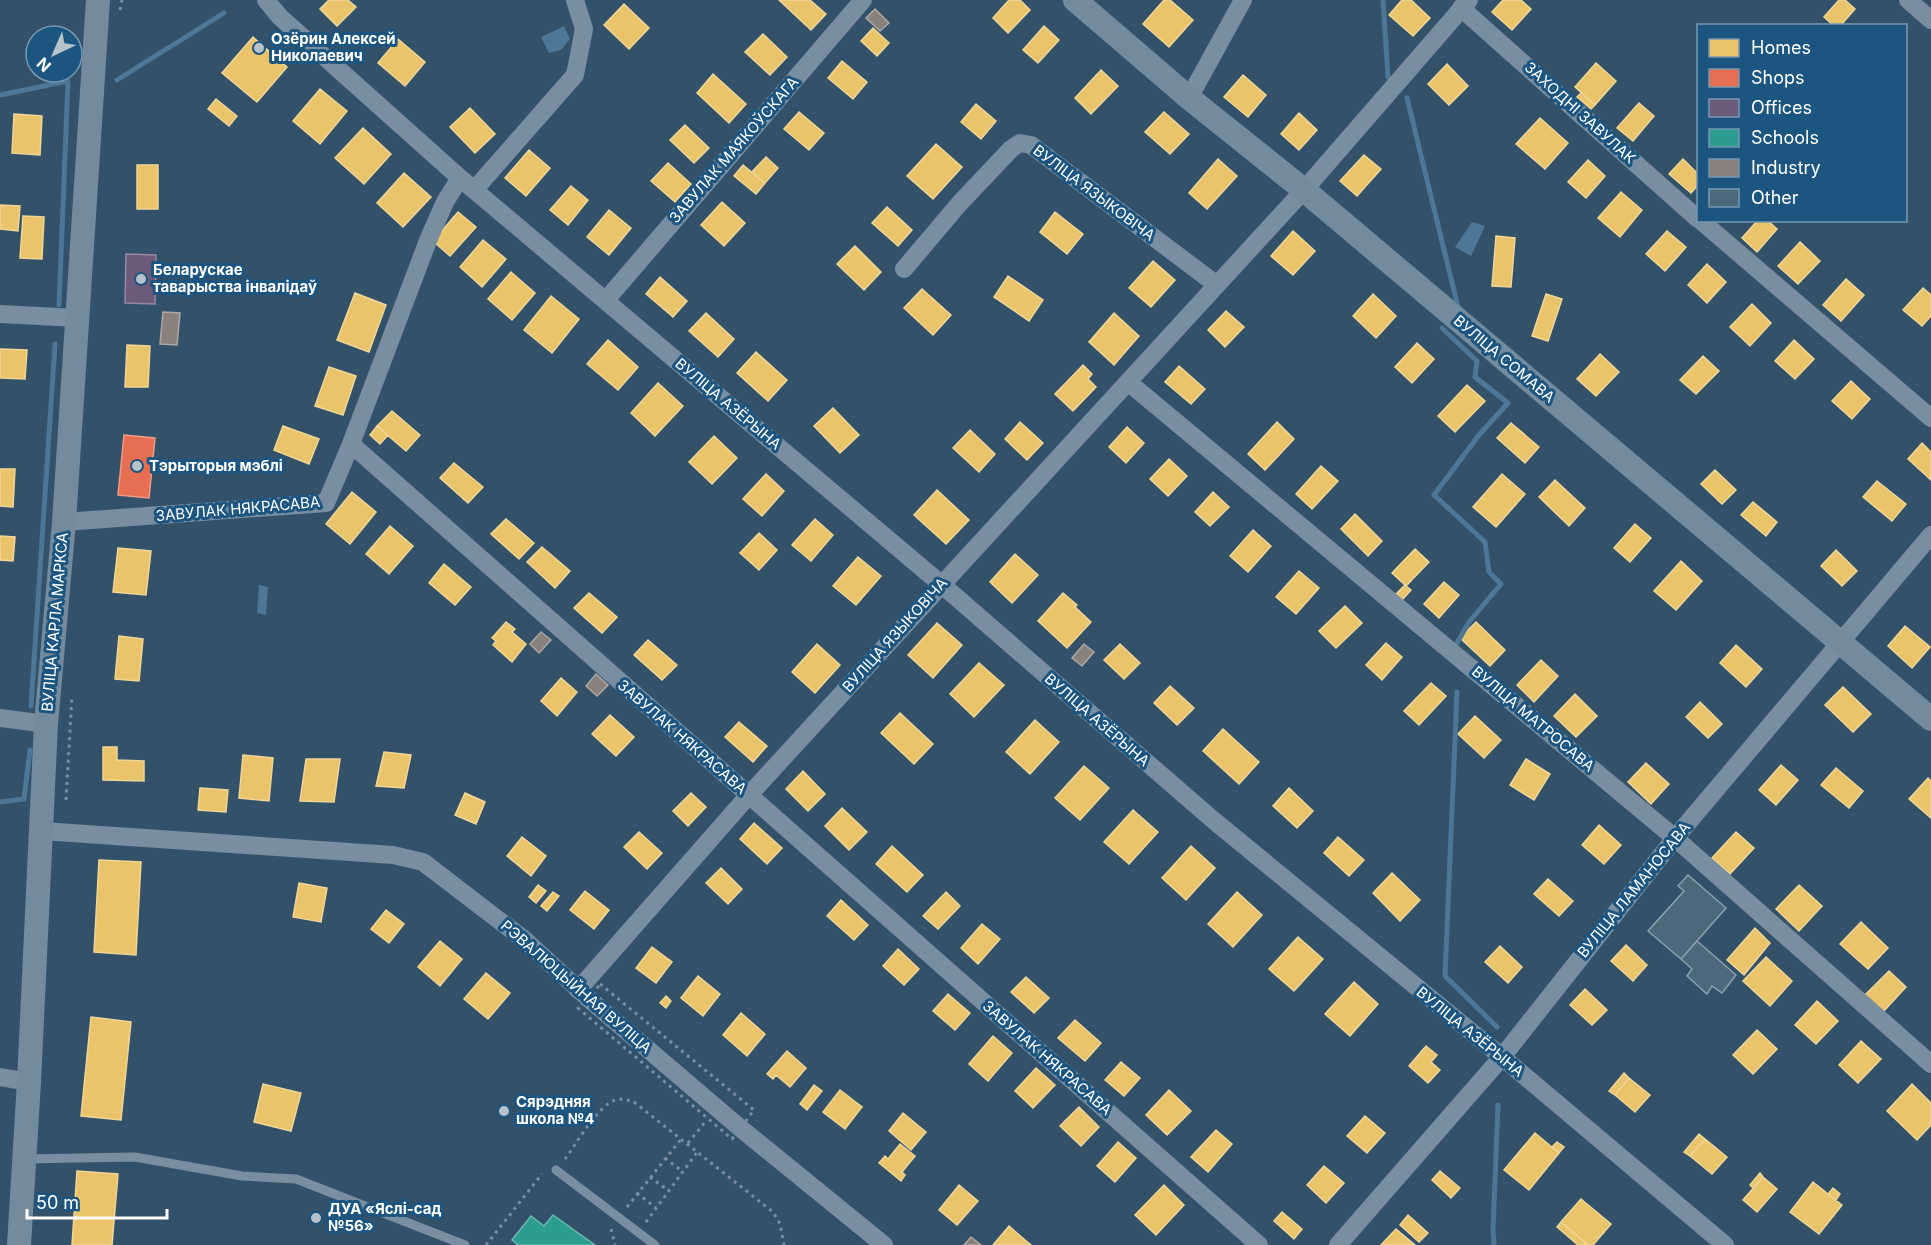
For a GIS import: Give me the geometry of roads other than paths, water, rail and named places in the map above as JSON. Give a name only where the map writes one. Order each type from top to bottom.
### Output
[{"type":"main road","name":"ВУЛІЦА КАРЛА МАРКСА","points":[[19,1245],[46,723],[64,522],[98,0]]},
{"type":"main road","name":"ВУЛІЦА СОМАВА","points":[[1075,0],[1931,719]]},
{"type":"street","name":"ВУЛІЦА АЗЁРЫНА","points":[[266,0],[280,17],[460,178],[941,584],[1212,819],[1502,1057],[1725,1245]]},
{"type":"street","points":[[475,189],[575,75],[584,29],[575,0]]},
{"type":"street","name":"ЗАВУЛАК МАЯКОЎСКАГА","points":[[606,300],[863,0]]},
{"type":"street","points":[[1189,98],[1243,0]]},
{"type":"street","points":[[1908,0],[1931,20]]},
{"type":"street","name":"ВУЛІЦА ЯЗЫКОВІЧА","points":[[578,990],[749,795],[1304,190],[1465,4]]},
{"type":"street","name":"ЗАХОДНІ ЗАВУЛАК","points":[[1465,4],[1697,217]]},
{"type":"street","name":"ВУЛІЦА ЯЗЫКОВІЧА","points":[[904,269],[959,204],[1011,148],[1020,142],[1031,145],[1216,285]]},
{"type":"street","points":[[351,444],[429,238],[445,202],[460,178]]},
{"type":"street","name":"ЗАХОДНІ ЗАВУЛАК","points":[[1702,222],[1931,418]]},
{"type":"street","points":[[0,314],[77,318]]},
{"type":"street","name":"ВУЛІЦА МАТРОСАВА","points":[[1128,382],[1675,838],[1931,1064]]},
{"type":"street","name":"ЗАВУЛАК НЯКРАСАВА","points":[[64,522],[326,503],[351,444],[1258,1245]]},
{"type":"street","name":"ВУЛІЦА ЛАМАНОСАВА","points":[[1338,1245],[1502,1057],[1675,838],[1931,535]]},
{"type":"street","points":[[0,718],[46,723]]},
{"type":"street","name":"РЭВАЛЮЦЫЙНАЯ ВУЛІЦА","points":[[42,831],[393,855],[423,862],[526,941],[578,990],[739,1127],[884,1245]]},
{"type":"street","points":[[0,1077],[29,1082]]},
{"type":"lane","points":[[24,1159],[135,1157],[242,1176],[296,1179],[465,1245]]},
{"type":"lane","points":[[556,1170],[655,1245]]},
{"type":"water","points":[[564,26],[570,39],[561,50],[549,53],[541,37]]},
{"type":"water","points":[[1472,222],[1485,226],[1471,256],[1455,247]]},
{"type":"water","points":[[259,585],[268,587],[266,615],[257,613]]},
{"type":"waterway","points":[[1383,0],[1388,77]]},
{"type":"waterway","points":[[117,80],[224,13]]},
{"type":"waterway","points":[[0,95],[68,81],[59,305]]},
{"type":"waterway","points":[[1407,98],[1458,307]]},
{"type":"waterway","points":[[1442,328],[1477,361],[1475,377],[1508,403],[1479,435],[1434,495],[1485,542],[1489,572],[1501,584],[1469,622],[1453,650]]},
{"type":"waterway","points":[[31,706],[55,344]]},
{"type":"waterway","points":[[1457,692],[1445,976],[1497,1027]]},
{"type":"waterway","points":[[0,802],[24,799],[30,750]]},
{"type":"waterway","points":[[1494,1245],[1498,1105]]},
{"type":"place","name":"Озёрин Алексей Николаевич","points":[[259,48]]},
{"type":"place","name":"Беларускае таварыства інвалідаў","points":[[141,279]]},
{"type":"place","name":"Тэрыторыя мэблі","points":[[137,466]]},
{"type":"place","name":"Сярэдняя школа №4","points":[[504,1111]]},
{"type":"place","name":"ДУА «Яслі-сад №56»","points":[[316,1218]]}]
